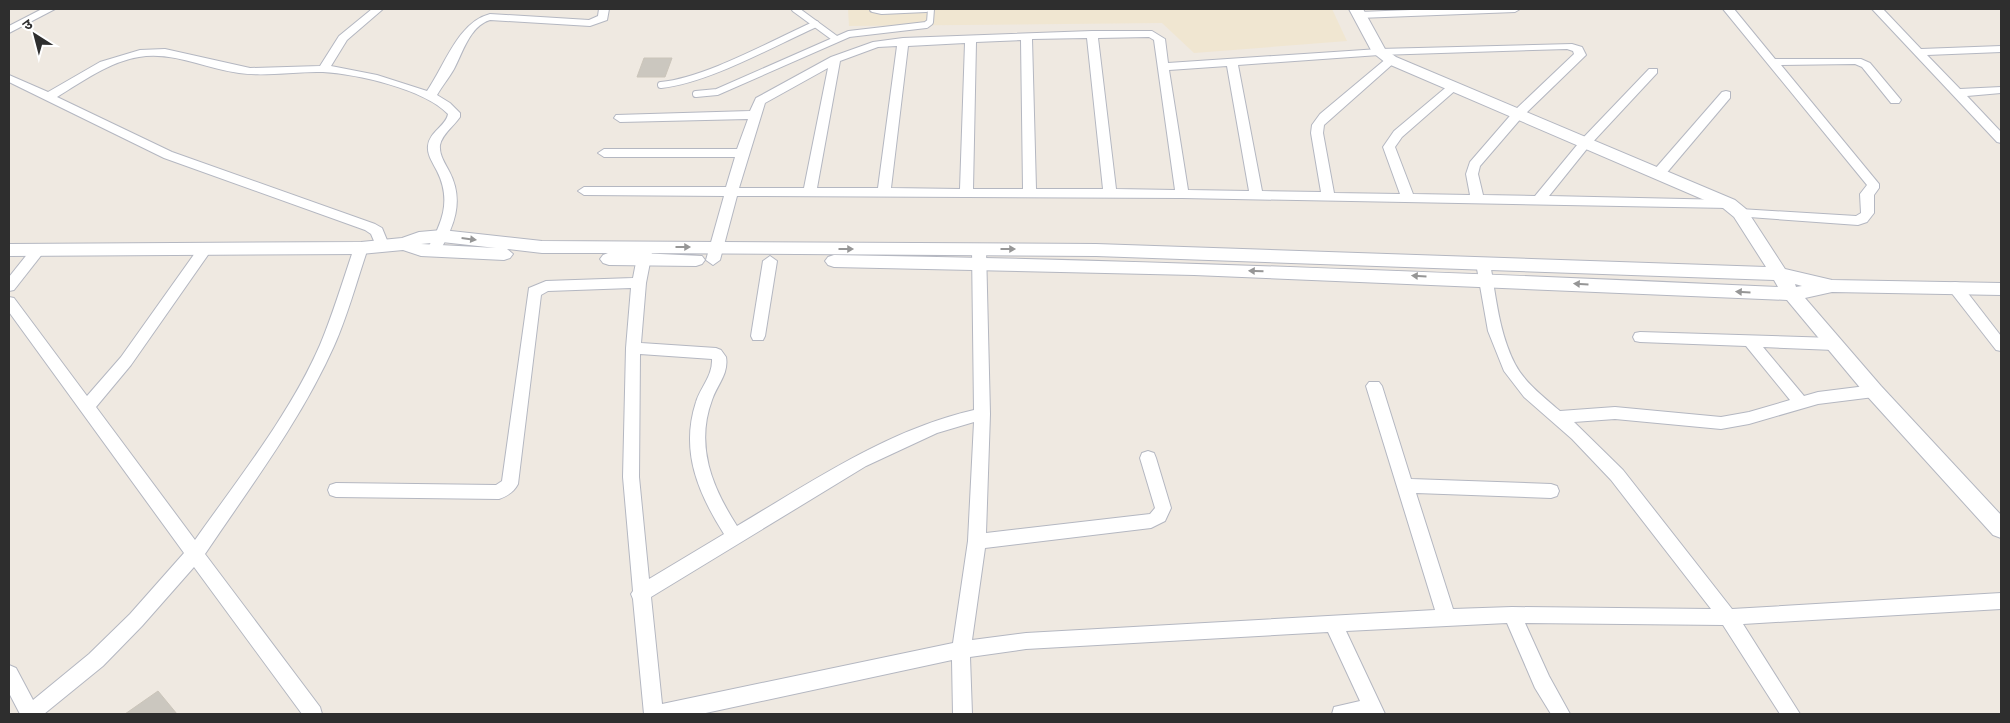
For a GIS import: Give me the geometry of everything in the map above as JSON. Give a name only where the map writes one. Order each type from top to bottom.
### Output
[{"type":"street","points":[[9,30],[50,9]]},
{"type":"street","points":[[324,69],[344,38],[378,9]]},
{"type":"street","points":[[512,18],[519,9]]},
{"type":"street","points":[[430,96],[466,36],[479,20],[490,16],[590,23],[603,18],[604,9]]},
{"type":"street","points":[[1358,12],[1516,9]]},
{"type":"street","points":[[584,191],[731,194],[884,191],[1408,198],[1735,209],[1858,221],[1867,216],[1870,210],[1867,197],[1873,188],[1870,179],[1728,9]]},
{"type":"street","points":[[1877,9],[2001,139]]},
{"type":"street","points":[[1358,12],[1385,56],[1659,173],[1735,209],[1792,294],[1874,391],[2001,529]]},
{"type":"street","points":[[1092,34],[1110,193]]},
{"type":"street","points":[[715,254],[742,153],[760,101],[835,59],[865,47],[903,41],[1092,34],[1152,34],[1159,39],[1182,194]]},
{"type":"street","points":[[1026,36],[1030,193]]},
{"type":"street","points":[[966,192],[971,38]]},
{"type":"street","points":[[884,191],[903,41]]},
{"type":"street","points":[[1162,67],[1568,46],[1578,49],[1580,55],[1519,113],[1474,164],[1472,174],[1477,200]]},
{"type":"street","points":[[1918,52],[2001,49]]},
{"type":"street","points":[[48,97],[112,61],[153,51],[239,70],[262,72],[324,69],[385,81],[430,96],[442,102],[454,113],[454,118],[435,139],[434,145],[434,151],[453,193],[451,211],[442,236],[433,251]]},
{"type":"street","points":[[1328,197],[1317,133],[1318,125],[1385,56]]},
{"type":"street","points":[[810,192],[835,59]]},
{"type":"street","points":[[1772,62],[1857,61],[1866,65],[1895,100]]},
{"type":"street","points":[[1232,62],[1256,196]]},
{"type":"street","points":[[1538,201],[1586,142],[1652,70]]},
{"type":"street","points":[[9,78],[168,155],[370,227],[377,231],[382,245]]},
{"type":"street","points":[[1408,198],[1389,147],[1398,134],[1454,86]]},
{"type":"street","points":[[1957,93],[2001,90]]},
{"type":"street","points":[[1659,173],[1726,95]]},
{"type":"street","points":[[620,118],[754,115]]},
{"type":"street","points":[[604,153],[742,153]]},
{"type":"street","points":[[9,250],[361,248],[404,244],[419,238],[442,236],[542,247],[644,254]]},
{"type":"street","points":[[404,244],[421,250],[433,251],[1096,258],[1485,271],[1778,274],[1832,286]]},
{"type":"street","points":[[9,674],[30,714],[96,660],[136,620],[194,555],[266,451],[304,390],[327,346],[361,248]]},
{"type":"street","points":[[86,408],[126,361],[205,249]]},
{"type":"street","points":[[9,286],[38,250]]},
{"type":"street","points":[[644,254],[639,283],[633,348],[631,477],[640,594],[653,714]]},
{"type":"street","points":[[715,254],[770,261],[794,255]]},
{"type":"street","points":[[963,714],[961,650],[977,541],[982,414],[979,256]]},
{"type":"street","points":[[758,336],[770,261]]},
{"type":"street","points":[[1485,271],[1792,294],[1832,286],[2001,289]]},
{"type":"street","points":[[1485,271],[1495,331],[1509,367],[1529,393],[1558,417],[1617,475],[1728,617],[1791,714]]},
{"type":"street","points":[[336,490],[499,492],[506,489],[510,484],[534,292],[546,286],[639,283]]},
{"type":"street","points":[[1955,287],[2001,346]]},
{"type":"street","points":[[9,302],[313,714]]},
{"type":"street","points":[[1640,337],[1834,344]]},
{"type":"street","points":[[1750,341],[1800,403]]},
{"type":"street","points":[[633,348],[716,354],[719,357],[719,369],[700,411],[697,447],[701,476],[707,492],[734,537]]},
{"type":"street","points":[[1374,386],[1447,619]]},
{"type":"street","points":[[1558,417],[1615,413],[1721,424],[1800,403],[1874,391]]},
{"type":"street","points":[[640,594],[837,475],[907,437],[950,420],[982,414]]},
{"type":"street","points":[[977,541],[1151,521],[1158,518],[1163,508],[1148,458]]},
{"type":"street","points":[[1406,486],[1551,491]]},
{"type":"street","points":[[659,714],[961,650],[1026,642],[1333,623],[1512,615],[1728,617],[2001,600]]},
{"type":"street","points":[[1512,615],[1542,682],[1561,714]]},
{"type":"street","points":[[1333,623],[1374,711],[1341,714]]},
{"type":"lane","points":[[795,9],[836,38]]},
{"type":"lane","points":[[873,9],[882,11],[926,9]]},
{"type":"lane","points":[[696,94],[717,92],[836,38],[858,32],[926,25],[930,22],[931,9]]},
{"type":"lane","points":[[661,85],[680,83],[700,76],[816,24]]},
{"type":"shaded area","points":[[848,9],[1332,9],[1347,41],[1194,53],[1162,23],[849,26]]},
{"type":"building","points":[[644,58],[672,58],[665,77],[637,77]]},
{"type":"building","points":[[158,691],[177,714],[125,714]]}]
